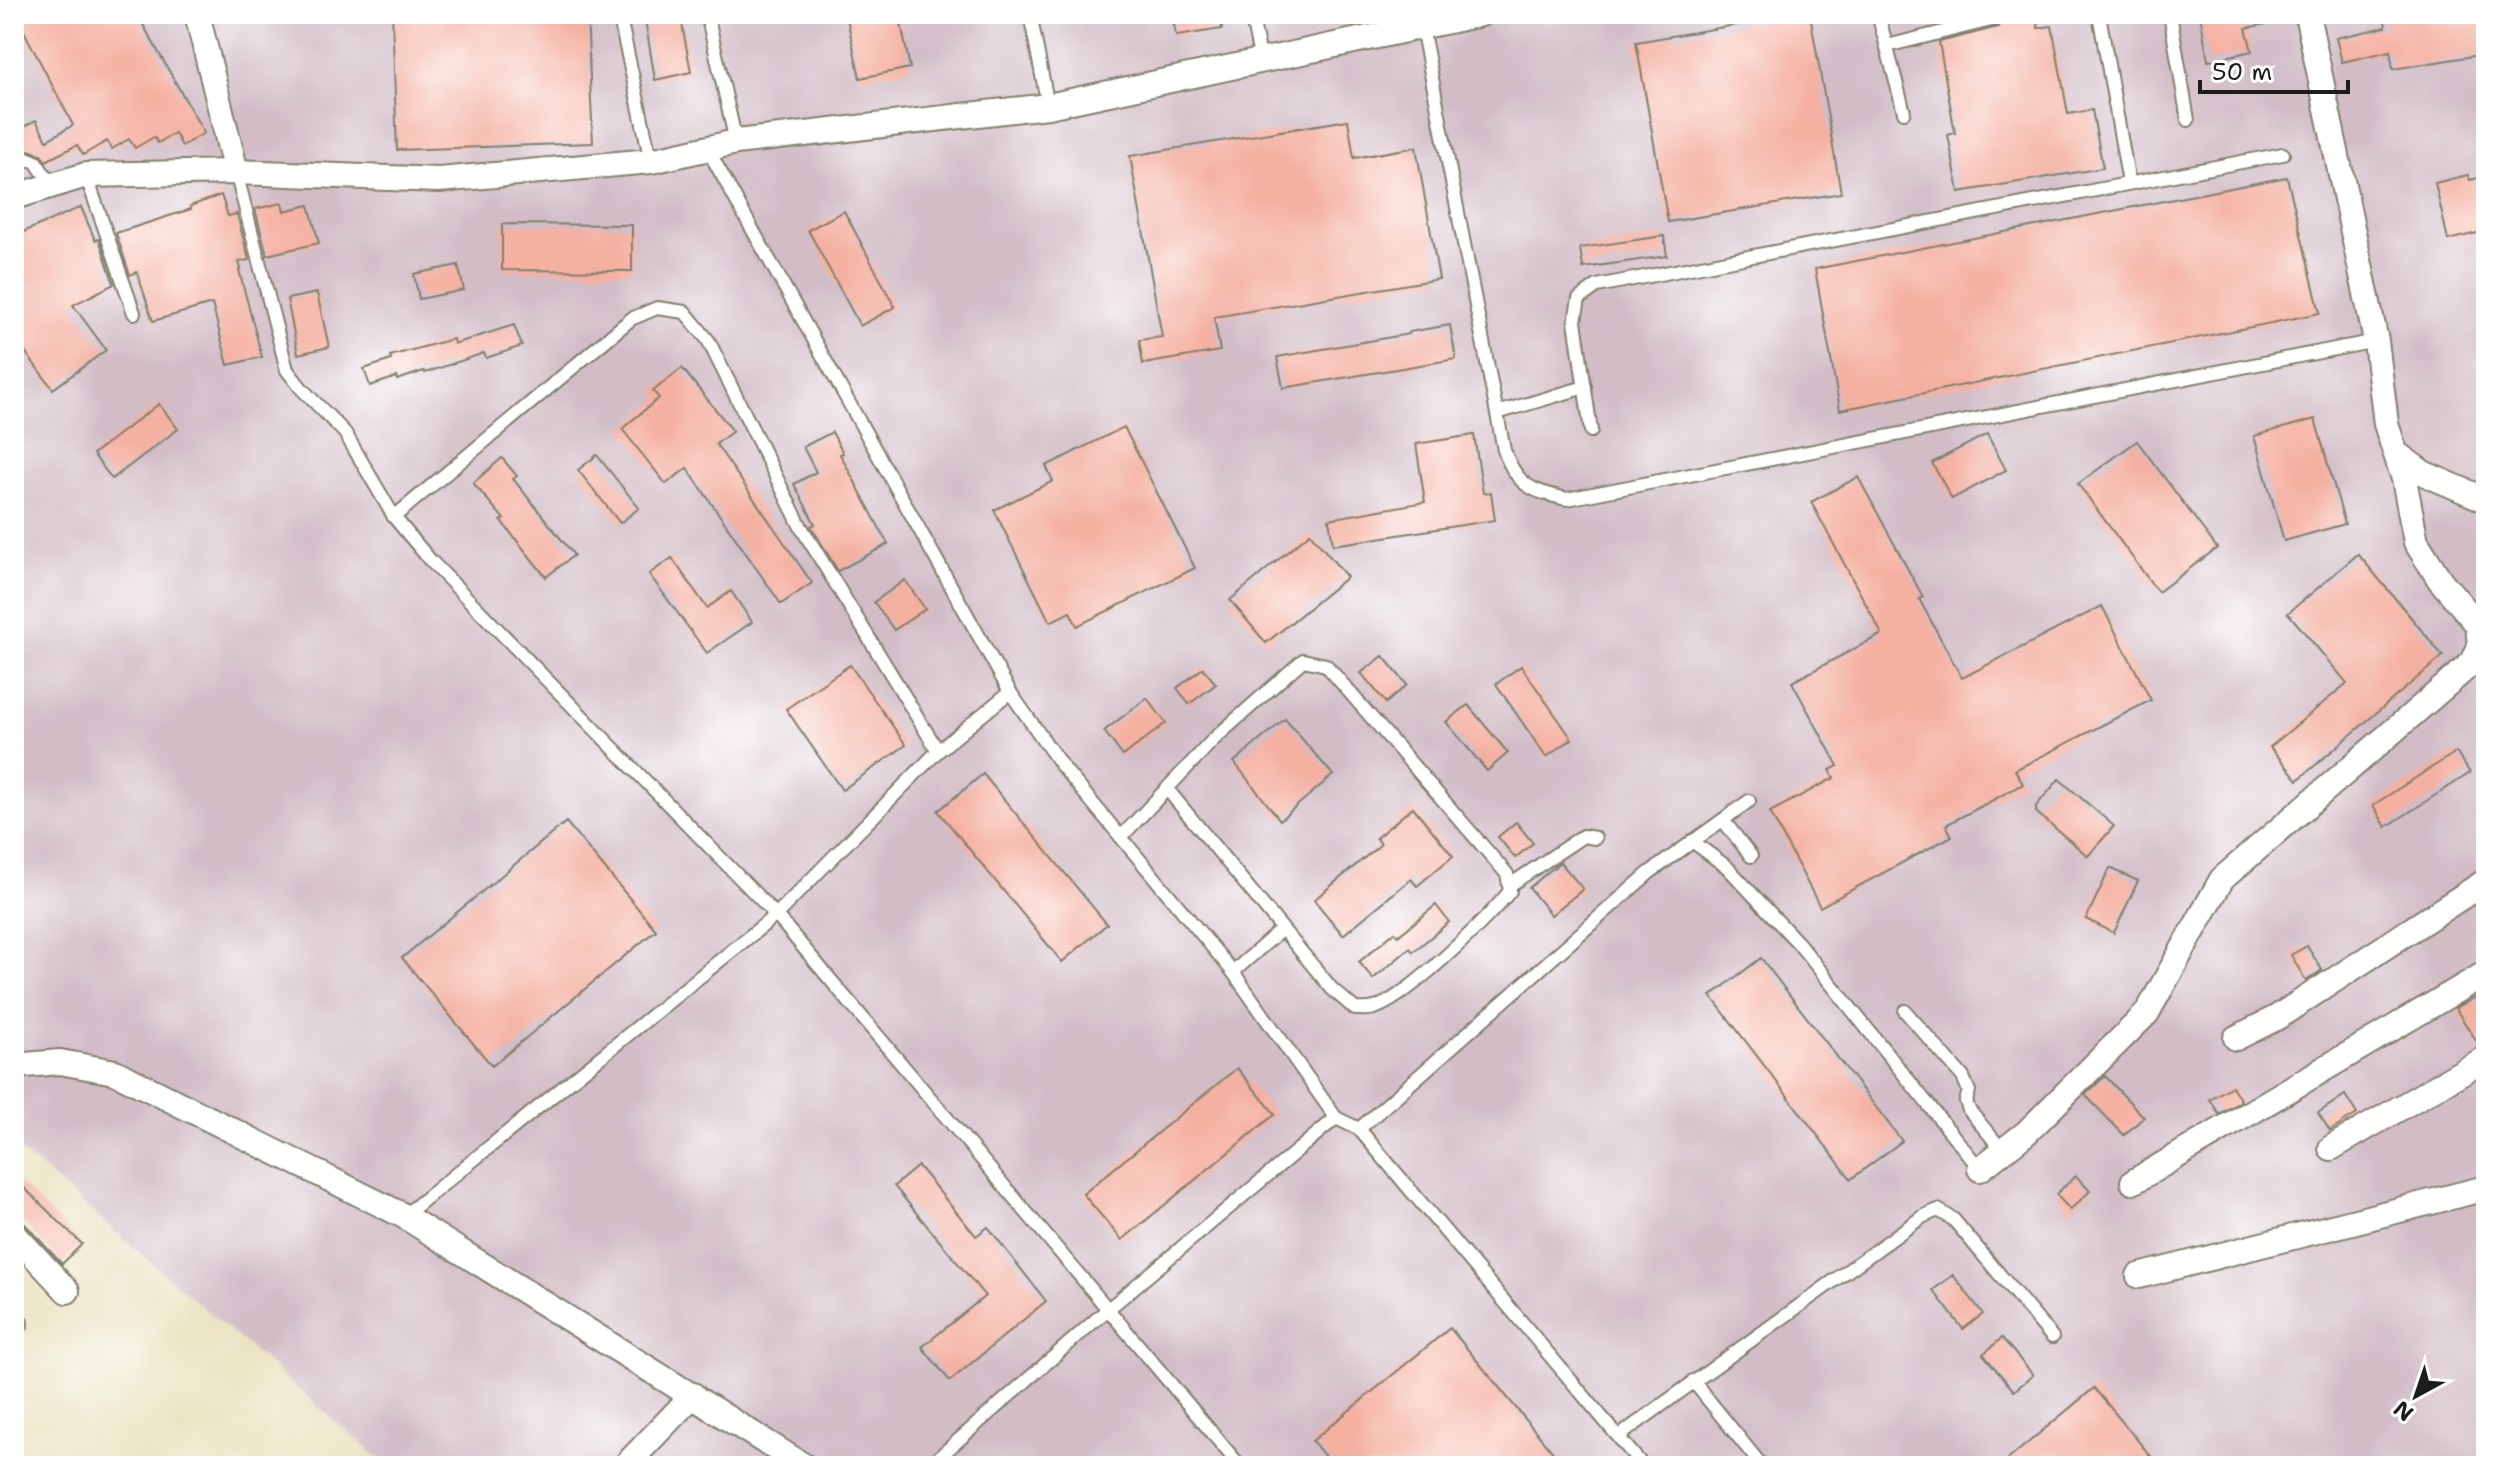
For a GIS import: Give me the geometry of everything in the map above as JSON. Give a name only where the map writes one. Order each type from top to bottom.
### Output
[{"type":"street","points":[[197,14],[236,172]]},
{"type":"street","points":[[14,197],[86,175],[236,172],[439,180],[651,161],[736,142],[1048,106],[1481,14]]},
{"type":"street","points":[[1980,1169],[2026,1133],[2147,1013],[2222,879],[2473,662],[2480,646],[2478,625],[2440,580],[2416,542],[2397,454],[2386,424],[2376,341],[2307,14]]},
{"type":"street","points":[[2397,454],[2423,473],[2486,500]]},
{"type":"street","points":[[2236,1038],[2276,1018],[2486,881]]},
{"type":"street","points":[[2133,1182],[2486,973]]},
{"type":"street","points":[[2331,1148],[2486,1058]]},
{"type":"street","points":[[14,1066],[60,1062],[115,1072],[404,1216],[804,1466]]},
{"type":"street","points":[[2139,1276],[2486,1188]]},
{"type":"street","points":[[14,1234],[67,1291]]},
{"type":"street","points":[[625,1466],[693,1395]]},
{"type":"lane","points":[[619,14],[651,161]]},
{"type":"lane","points":[[707,14],[736,142]]},
{"type":"lane","points":[[1030,14],[1048,106]]},
{"type":"lane","points":[[1251,14],[1261,61]]},
{"type":"lane","points":[[1878,14],[1904,112]]},
{"type":"lane","points":[[2099,14],[2129,183]]},
{"type":"lane","points":[[2170,14],[2188,120]]},
{"type":"lane","points":[[1887,46],[1995,19]]},
{"type":"lane","points":[[1437,21],[1504,450],[1512,473],[1535,492],[1567,499],[2376,341]]},
{"type":"lane","points":[[707,148],[1010,692],[1061,765],[1233,972],[1336,1118],[1359,1129],[1643,1466]]},
{"type":"lane","points":[[1591,431],[1575,321],[1579,299],[1597,286],[2283,154]]},
{"type":"lane","points":[[14,167],[29,159],[36,162],[52,186]]},
{"type":"lane","points":[[236,172],[287,370],[345,433],[394,517],[430,560],[776,915],[1240,1466]]},
{"type":"lane","points":[[86,175],[134,313]]},
{"type":"lane","points":[[394,517],[631,319],[657,308],[685,312],[708,340],[801,527],[938,751]]},
{"type":"lane","points":[[1497,413],[1585,387]]},
{"type":"lane","points":[[1121,837],[1214,739],[1303,660],[1314,661],[1326,665],[1507,874],[1510,891],[1496,908],[1405,992],[1374,1008],[1355,1009],[1332,989],[1167,789]]},
{"type":"lane","points":[[404,1216],[776,915],[938,751],[1010,692]]},
{"type":"lane","points":[[1359,1129],[1649,873],[1749,801]]},
{"type":"lane","points":[[1723,820],[1751,856]]},
{"type":"lane","points":[[1510,885],[1583,836],[1595,838]]},
{"type":"lane","points":[[1692,841],[1727,867],[1799,944],[1980,1169]]},
{"type":"lane","points":[[1233,972],[1282,929]]},
{"type":"lane","points":[[1905,1011],[1963,1077],[1969,1091],[1966,1101],[1969,1110],[2003,1151]]},
{"type":"lane","points":[[929,1466],[1107,1310],[1336,1118]]},
{"type":"lane","points":[[1619,1436],[1922,1217],[1938,1210],[1953,1219],[2052,1337]]},
{"type":"lane","points":[[1693,1381],[1762,1466]]},
{"type":"shaded area","points":[[14,14],[2486,14],[2486,1466],[388,1466],[14,1145]]},
{"type":"building","points":[[15,14],[137,14],[204,133],[182,146],[175,133],[158,143],[154,137],[135,148],[129,139],[112,149],[107,141],[83,155],[77,145],[46,161],[40,154],[29,150],[14,157],[14,132],[36,120],[47,140],[73,125]]},
{"type":"building","points":[[392,14],[587,14],[593,143],[397,150]]},
{"type":"building","points":[[644,14],[680,14],[691,72],[655,80]]},
{"type":"building","points":[[846,14],[899,14],[910,68],[860,78]]},
{"type":"building","points":[[1172,14],[1220,14],[1222,29],[1176,36]]},
{"type":"building","points":[[1810,14],[1841,193],[1668,222],[1636,42]]},
{"type":"building","points":[[1934,14],[1978,14],[1936,24]]},
{"type":"building","points":[[2002,14],[2037,14],[2038,28],[2052,26],[2068,114],[2092,110],[2103,168],[1959,192],[1948,135],[1955,133],[1939,42],[1998,27],[2003,22]]},
{"type":"building","points":[[2200,14],[2280,14],[2281,21],[2246,28],[2252,51],[2208,61]]},
{"type":"building","points":[[2384,14],[2486,14],[2486,54],[2393,69],[2390,51],[2342,62],[2336,38],[2386,27]]},
{"type":"building","points":[[1348,120],[1354,158],[1416,147],[1439,279],[1214,317],[1220,351],[1143,364],[1139,340],[1162,337],[1130,156]]},
{"type":"building","points":[[2468,175],[2470,180],[2486,176],[2486,231],[2448,240],[2435,183]]},
{"type":"building","points":[[2287,177],[2320,313],[1840,410],[1815,269]]},
{"type":"building","points":[[221,195],[228,216],[237,214],[249,260],[239,262],[239,270],[262,357],[228,365],[212,304],[153,321],[137,272],[130,275],[116,233],[191,209],[190,206]]},
{"type":"building","points":[[282,203],[284,211],[309,205],[319,243],[267,255],[255,209]]},
{"type":"building","points":[[81,207],[95,240],[99,239],[114,284],[73,305],[106,350],[53,389],[14,337],[14,298],[25,293],[14,268],[14,236]]},
{"type":"building","points":[[844,211],[895,307],[860,326],[808,230]]},
{"type":"building","points":[[502,224],[632,225],[632,271],[502,270]]},
{"type":"building","points":[[1664,236],[1667,256],[1583,268],[1580,248]]},
{"type":"building","points":[[458,265],[464,290],[419,299],[414,274]]},
{"type":"building","points":[[317,293],[329,347],[298,354],[287,299]]},
{"type":"building","points":[[514,325],[522,346],[486,358],[484,353],[425,373],[397,380],[397,377],[370,386],[364,369],[391,360],[390,356],[453,339],[454,344]]},
{"type":"building","points":[[1450,325],[1456,359],[1283,388],[1277,357]]},
{"type":"building","points":[[682,368],[733,431],[716,444],[812,583],[781,604],[687,468],[666,484],[622,429],[659,398],[653,391]]},
{"type":"building","points":[[159,404],[178,429],[112,479],[93,454]]},
{"type":"building","points":[[2315,419],[2345,524],[2284,541],[2254,436]]},
{"type":"building","points":[[1124,427],[1195,568],[1077,626],[1070,612],[1050,622],[994,510],[1053,481],[1046,466]]},
{"type":"building","points":[[832,432],[843,453],[840,454],[888,544],[838,571],[811,526],[815,524],[794,484],[816,472],[803,447]]},
{"type":"building","points":[[1987,434],[2006,470],[1952,499],[1932,463]]},
{"type":"building","points":[[1474,435],[1483,493],[1491,492],[1495,520],[1333,545],[1329,519],[1425,502],[1416,444]]},
{"type":"building","points":[[2137,441],[2217,548],[2158,592],[2078,484]]},
{"type":"building","points":[[597,455],[639,508],[620,523],[578,470]]},
{"type":"building","points":[[502,458],[517,476],[513,479],[574,555],[546,577],[501,521],[504,519],[473,483]]},
{"type":"building","points":[[1858,477],[1923,597],[1919,599],[1962,678],[2102,606],[2151,700],[2015,770],[2023,784],[1946,825],[1952,836],[1820,907],[1770,812],[1834,778],[1830,770],[1838,766],[1792,682],[1882,634],[1811,502]]},
{"type":"building","points":[[1310,533],[1347,577],[1266,643],[1230,600]]},
{"type":"building","points":[[2358,554],[2443,656],[2298,780],[2270,747],[2347,683],[2288,613]]},
{"type":"building","points":[[672,558],[707,608],[731,591],[752,622],[707,653],[649,574]]},
{"type":"building","points":[[905,580],[925,609],[894,630],[874,602]]},
{"type":"building","points":[[1383,656],[1407,685],[1386,703],[1361,673]]},
{"type":"building","points":[[850,665],[906,745],[842,790],[786,709]]},
{"type":"building","points":[[1521,666],[1572,739],[1546,757],[1496,684]]},
{"type":"building","points":[[1203,668],[1216,684],[1189,704],[1177,688]]},
{"type":"building","points":[[1147,698],[1166,723],[1123,756],[1104,731]]},
{"type":"building","points":[[1468,705],[1508,753],[1487,771],[1446,722]]},
{"type":"building","points":[[1285,719],[1333,775],[1280,820],[1234,762]]},
{"type":"building","points":[[2456,752],[2470,773],[2386,827],[2373,805]]},
{"type":"building","points":[[983,774],[1107,924],[1062,962],[938,811]]},
{"type":"building","points":[[2059,779],[2114,826],[2088,856],[2036,812],[2036,806]]},
{"type":"building","points":[[1413,807],[1453,856],[1417,886],[1411,879],[1343,935],[1314,900],[1381,844],[1376,838]]},
{"type":"building","points":[[566,822],[656,930],[492,1066],[402,958]]},
{"type":"building","points":[[1516,822],[1533,843],[1515,858],[1498,837]]},
{"type":"building","points":[[1560,862],[1583,889],[1551,915],[1529,888]]},
{"type":"building","points":[[2110,868],[2138,881],[2114,933],[2086,919]]},
{"type":"building","points":[[1436,905],[1449,922],[1413,952],[1410,948],[1373,979],[1359,962],[1395,932],[1398,936]]},
{"type":"building","points":[[2307,946],[2322,970],[2306,981],[2291,955]]},
{"type":"building","points":[[1761,958],[1902,1141],[1851,1179],[1711,996]]},
{"type":"building","points":[[2476,997],[2486,1014],[2486,1043],[2479,1045],[2455,1008]]},
{"type":"building","points":[[1237,1068],[1275,1114],[1122,1240],[1083,1194]]},
{"type":"building","points":[[2105,1076],[2144,1117],[2124,1135],[2085,1095]]},
{"type":"building","points":[[2232,1086],[2241,1101],[2219,1114],[2210,1099]]},
{"type":"building","points":[[2345,1095],[2357,1114],[2330,1131],[2318,1113]]},
{"type":"building","points":[[918,1166],[976,1236],[988,1227],[1046,1301],[950,1381],[922,1347],[985,1296],[894,1186]]},
{"type":"building","points":[[2076,1176],[2090,1191],[2070,1210],[2056,1194]]},
{"type":"building","points":[[14,1178],[82,1244],[62,1264],[25,1224],[14,1219]]},
{"type":"building","points":[[1953,1275],[1983,1314],[1963,1329],[1933,1290]]},
{"type":"building","points":[[1450,1328],[1564,1466],[1333,1466],[1312,1441]]},
{"type":"building","points":[[2002,1338],[2033,1375],[2014,1391],[1983,1354]]},
{"type":"building","points":[[2094,1388],[2159,1466],[2000,1466]]}]
